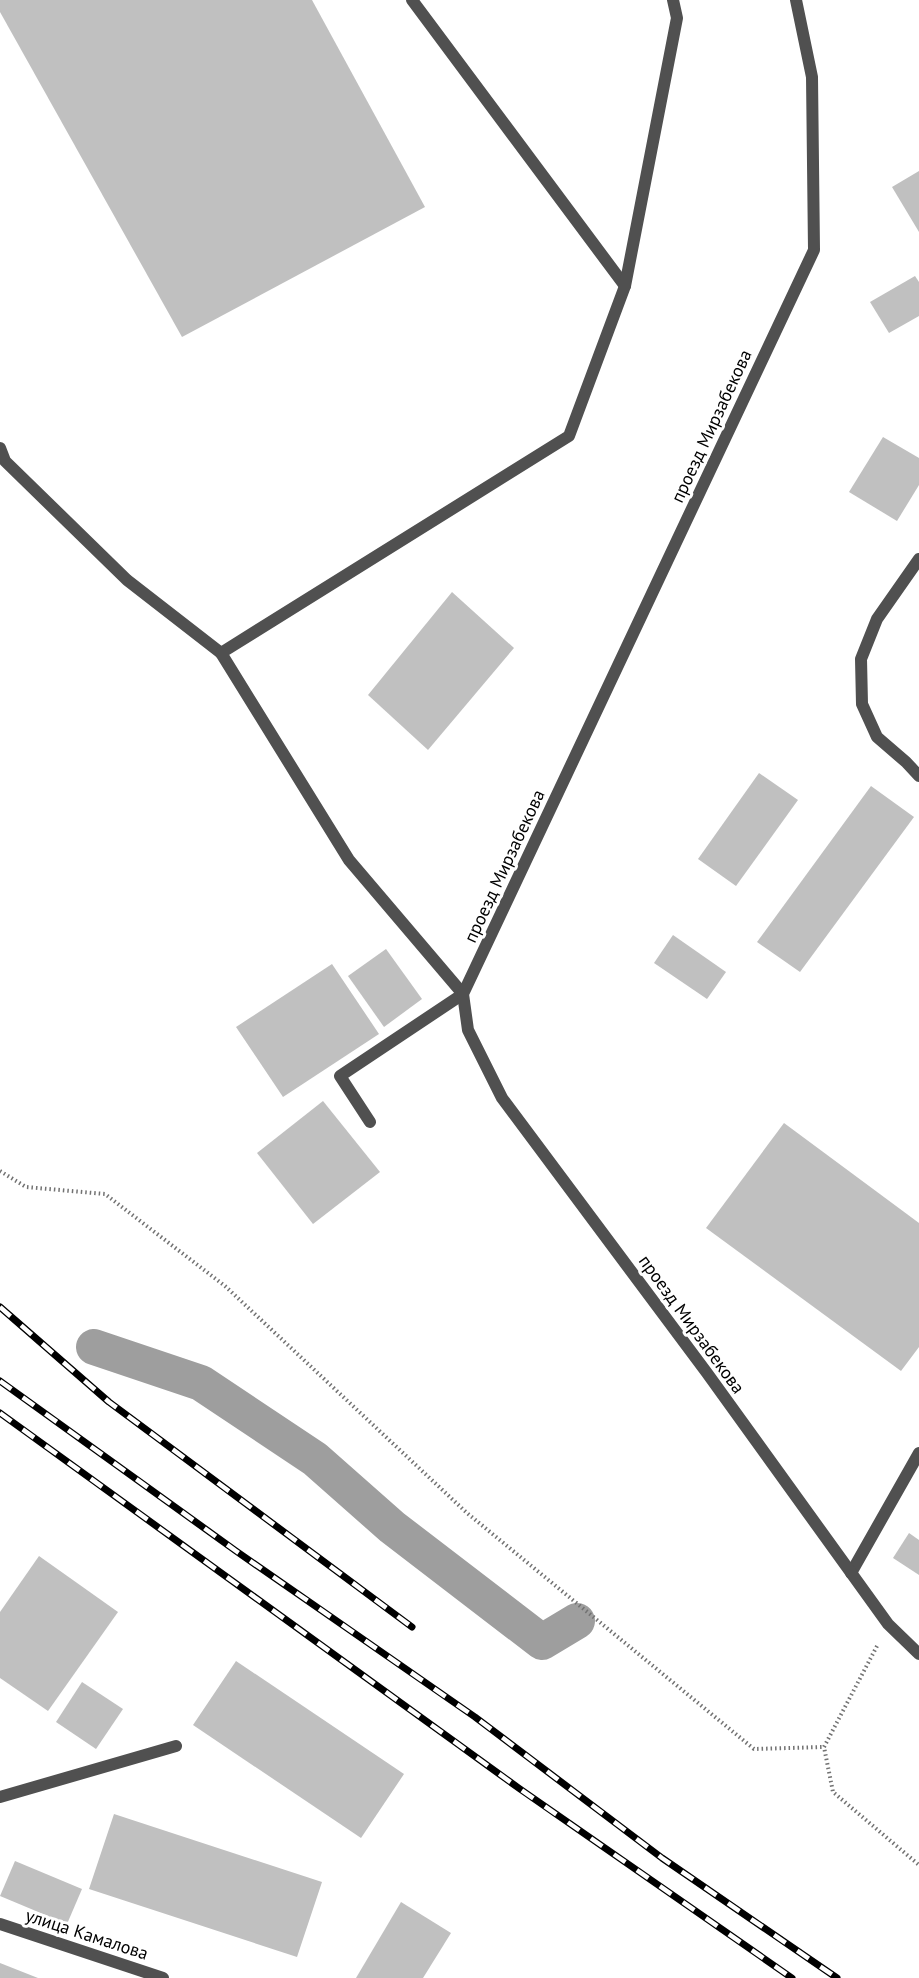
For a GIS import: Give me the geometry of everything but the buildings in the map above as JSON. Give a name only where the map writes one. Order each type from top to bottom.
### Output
[{"type":"street","points":[[412,0],[626,286]]},
{"type":"street","points":[[221,653],[569,436],[626,286],[677,18],[674,0]]},
{"type":"street","name":"проезд Мирзабекова","points":[[796,0],[812,77],[814,250],[463,994],[468,1030],[502,1098],[707,1373],[888,1624],[919,1654]]},
{"type":"street","points":[[0,448],[4,460],[127,580],[221,653],[348,860],[463,994],[340,1076],[370,1122]]},
{"type":"street","points":[[919,559],[877,619],[861,658],[862,704],[877,737],[919,776]]},
{"type":"street","points":[[851,1573],[919,1452]]},
{"type":"street","points":[[0,1797],[176,1746]]},
{"type":"street","name":"улица Камалова","points":[[0,1924],[163,1978]]},
{"type":"path","points":[[0,1171],[26,1186],[105,1194],[225,1286],[468,1513],[754,1749],[824,1747]]},
{"type":"path","points":[[888,1624],[824,1747],[833,1792],[919,1865]]},
{"type":"waterway","points":[[94,1347],[201,1383],[315,1459],[392,1527],[542,1642],[577,1621]]},
{"type":"railway","points":[[0,1307],[109,1402],[412,1627]]},
{"type":"railway","points":[[0,1381],[236,1551],[475,1717],[662,1858],[837,1978]]},
{"type":"railway","points":[[0,1413],[520,1789],[792,1978]]}]
